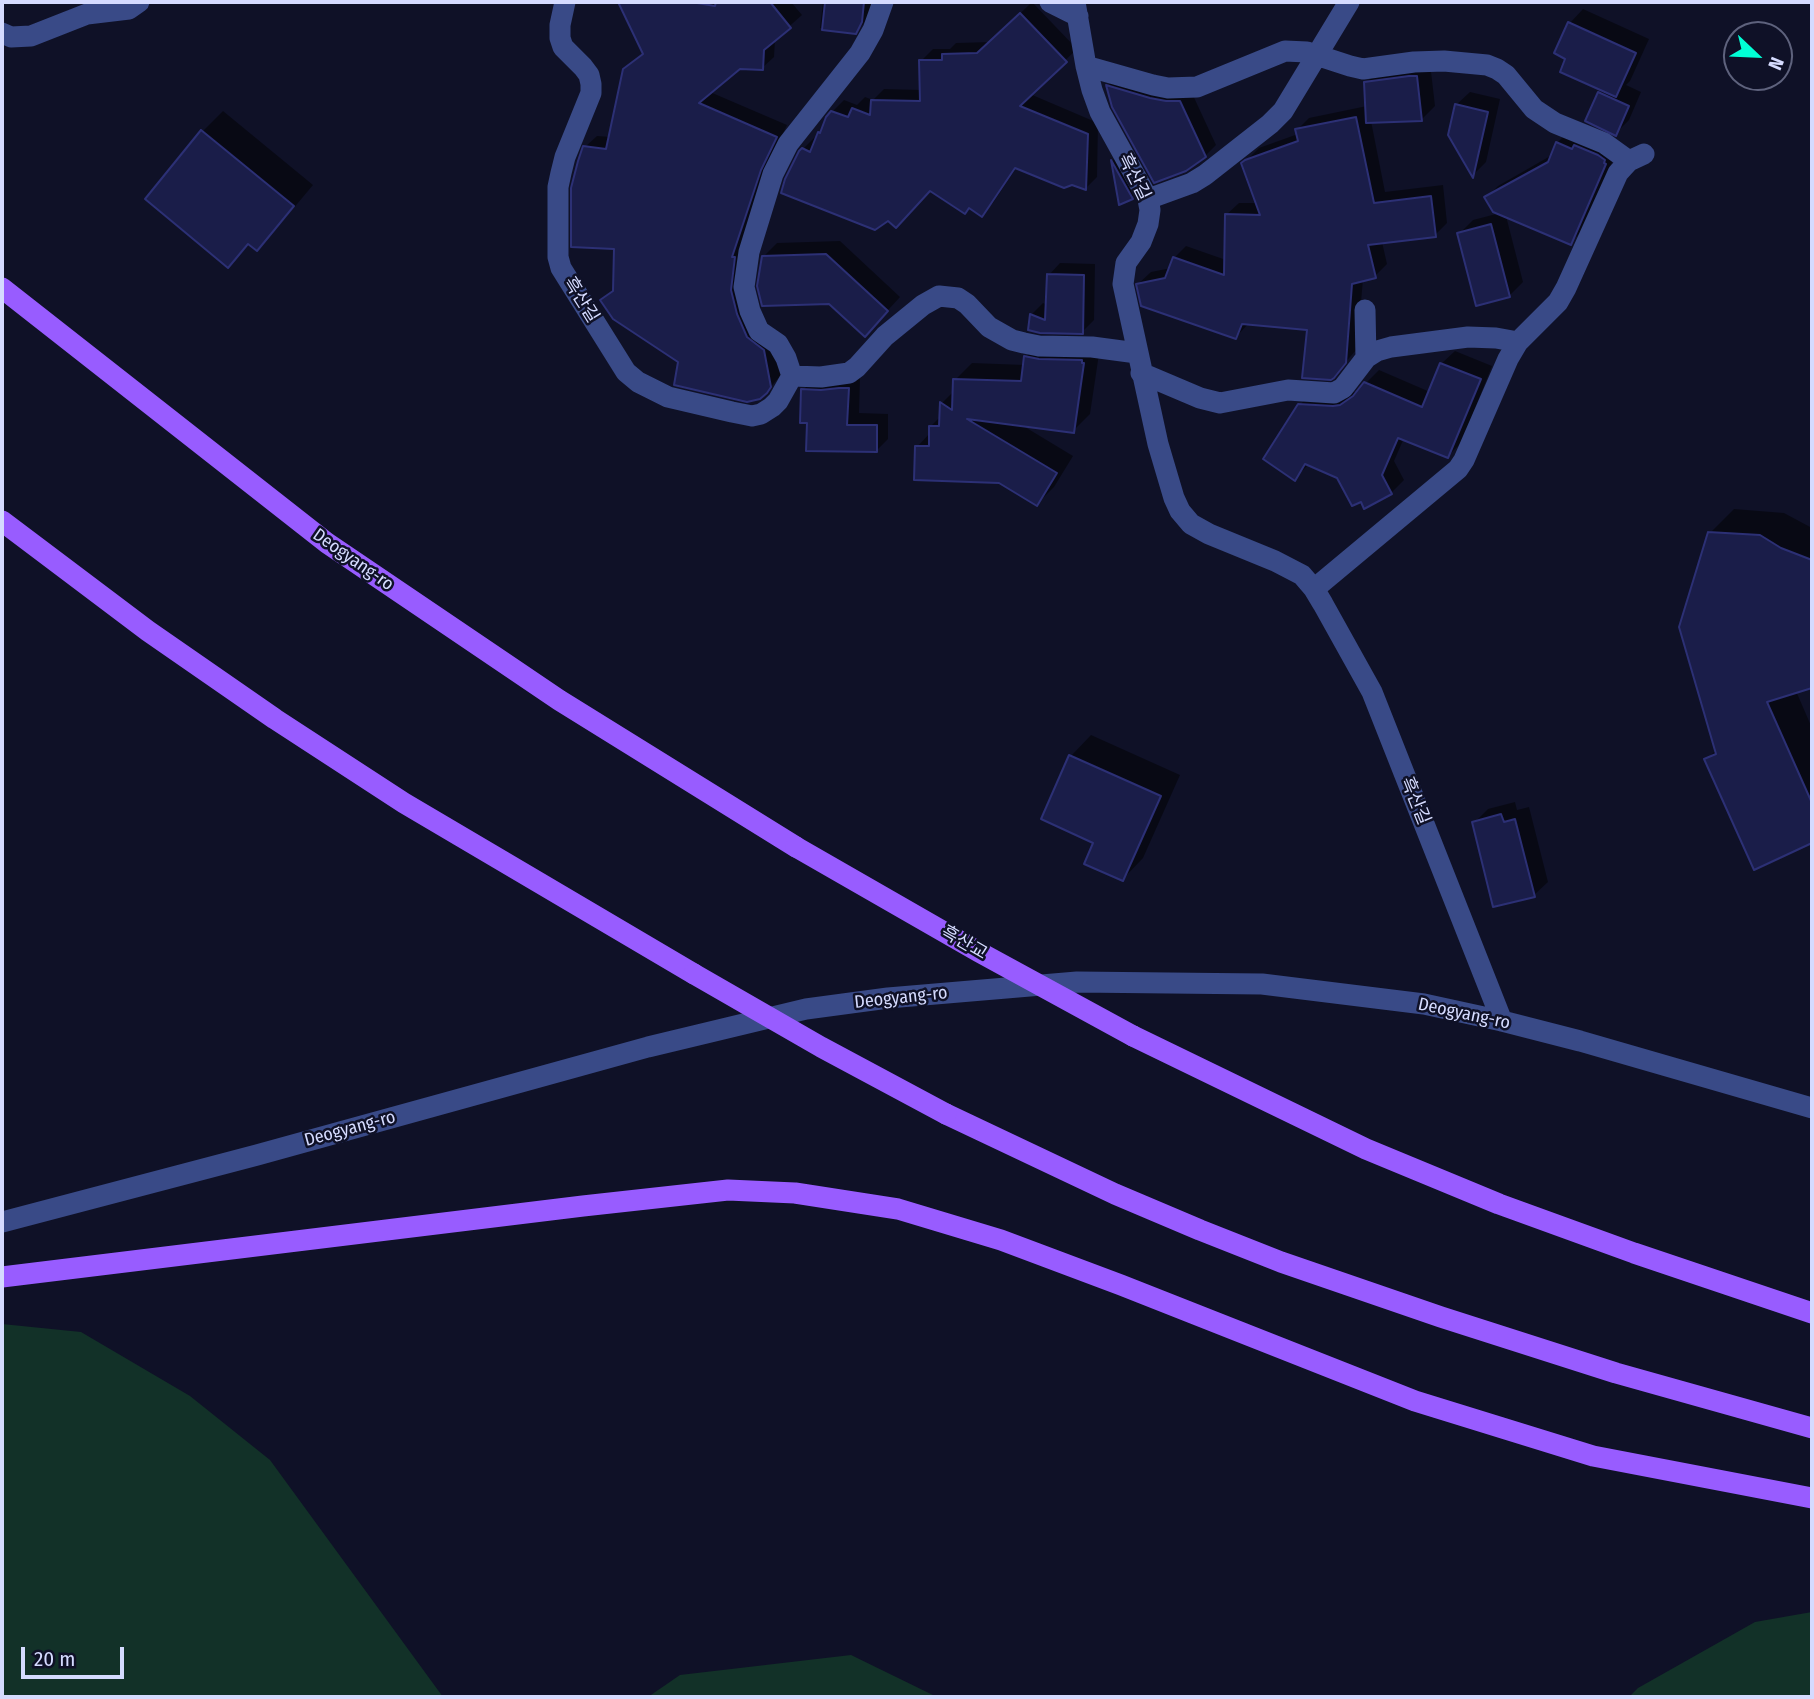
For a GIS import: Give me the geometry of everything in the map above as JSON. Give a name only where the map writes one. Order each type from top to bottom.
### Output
[{"type":"main road","name":"Deogyang-ro","points":[[2,288],[327,543],[559,700],[796,847]]},
{"type":"main road","points":[[2,521],[148,631],[275,719],[404,803],[821,1047],[946,1114],[1115,1194],[1281,1262],[1616,1373],[1812,1428]]},
{"type":"main road","name":"흑산교","points":[[796,847],[1133,1036],[1366,1149],[1499,1204],[1812,1313]]},
{"type":"main road","points":[[2,1277],[728,1190],[795,1193],[898,1209],[1001,1240],[1415,1401],[1593,1456],[1812,1498]]},
{"type":"street","points":[[2,33],[11,37],[31,36],[86,13],[129,9],[139,2]]},
{"type":"street","name":"흑산길","points":[[565,2],[560,38],[563,47],[589,75],[591,93],[565,157],[560,180],[558,242],[561,268],[626,372],[653,390],[668,397],[752,416],[772,408],[792,376]]},
{"type":"street","points":[[883,2],[873,30],[860,53],[788,144],[773,174],[745,267],[744,286],[750,311],[759,331],[778,344],[792,376],[821,377],[849,373],[858,367],[885,336],[923,305],[939,296],[958,298],[989,327],[1012,340],[1039,346],[1093,347],[1139,363],[1200,398],[1220,403],[1288,390],[1334,393],[1343,388],[1366,358],[1391,347],[1468,337],[1518,342]]},
{"type":"street","points":[[1050,2],[1076,9]]},
{"type":"street","points":[[1148,199],[1192,183],[1270,124],[1283,111],[1349,2]]},
{"type":"street","name":"흑산길","points":[[1076,9],[1086,65],[1100,112],[1148,199],[1148,224],[1123,273],[1124,298],[1158,444],[1174,498],[1191,524],[1302,575],[1314,589],[1372,692],[1502,1021]]},
{"type":"street","points":[[1086,65],[1168,88],[1197,87],[1285,51],[1307,52],[1363,69],[1444,61],[1487,65],[1506,75],[1534,110],[1555,123],[1636,158],[1618,173],[1558,302],[1518,342],[1508,359],[1458,469],[1314,589]]},
{"type":"street","points":[[1366,310],[1366,358]]},
{"type":"street","name":"Deogyang-ro","points":[[2,1222],[648,1047],[806,1009],[1077,982],[1262,984],[1424,1004],[1502,1021],[1812,1108]]},
{"type":"green space","points":[[2,1324],[81,1332],[190,1396],[270,1460],[443,1697],[2,1697]]},
{"type":"green space","points":[[1812,1612],[1812,1697],[1629,1697],[1638,1688],[1755,1622]]},
{"type":"green space","points":[[851,1655],[937,1697],[648,1697],[680,1675]]},
{"type":"building","points":[[618,2],[691,2],[715,6],[716,2],[770,2],[791,28],[764,50],[763,70],[740,69],[699,103],[777,137],[761,170],[732,257],[735,257],[731,290],[737,314],[747,337],[764,350],[771,387],[760,399],[747,402],[674,385],[678,362],[613,319],[600,300],[613,291],[614,249],[571,247],[571,188],[583,146],[606,149],[623,69],[643,54]]},
{"type":"building","points":[[825,2],[864,2],[862,22],[856,34],[822,30]]},
{"type":"building","points":[[1020,13],[1067,62],[1020,106],[1088,134],[1086,190],[1072,185],[1064,188],[1015,168],[982,217],[969,208],[965,214],[930,191],[896,228],[888,221],[875,230],[781,193],[799,151],[802,148],[810,152],[831,111],[848,117],[852,108],[870,115],[871,100],[920,101],[919,60],[942,60],[942,54],[977,53]]},
{"type":"building","points":[[1568,22],[1636,53],[1616,97],[1560,72],[1565,59],[1554,53]]},
{"type":"building","points":[[1417,76],[1422,121],[1366,123],[1364,82]]},
{"type":"building","points":[[1106,85],[1150,98],[1180,101],[1206,157],[1186,171],[1154,183],[1112,107]]},
{"type":"building","points":[[1598,92],[1629,106],[1616,136],[1585,121]]},
{"type":"building","points":[[1455,104],[1488,112],[1473,178],[1448,135]]},
{"type":"building","points":[[1356,117],[1374,203],[1431,196],[1436,237],[1368,245],[1376,278],[1352,284],[1346,363],[1334,378],[1302,378],[1307,330],[1242,324],[1236,339],[1141,306],[1136,284],[1165,278],[1173,257],[1224,275],[1225,214],[1260,215],[1241,163],[1298,141],[1295,129]]},
{"type":"building","points":[[201,130],[294,206],[257,251],[248,244],[228,268],[145,199]]},
{"type":"building","points":[[1556,142],[1572,149],[1574,145],[1598,155],[1606,164],[1571,245],[1493,212],[1484,197],[1548,162]]},
{"type":"building","points":[[1111,160],[1133,199],[1119,205]]},
{"type":"building","points":[[1491,224],[1510,297],[1476,306],[1457,233]]},
{"type":"building","points":[[826,254],[888,311],[865,337],[829,304],[762,306],[757,286],[762,256]]},
{"type":"building","points":[[1047,274],[1084,275],[1083,334],[1040,333],[1028,330],[1030,314],[1045,320]]},
{"type":"building","points":[[1024,356],[1082,360],[1084,363],[1074,433],[967,419],[1057,473],[1037,506],[999,483],[914,480],[915,446],[929,446],[929,426],[939,426],[940,402],[952,410],[953,379],[1021,381]]},
{"type":"building","points":[[1440,363],[1481,379],[1448,458],[1398,438],[1382,475],[1392,494],[1364,509],[1361,502],[1352,506],[1337,478],[1305,464],[1295,481],[1263,459],[1298,404],[1340,405],[1353,396],[1364,382],[1422,407]]},
{"type":"building","points":[[849,388],[847,425],[877,425],[877,452],[806,451],[807,423],[800,423],[801,389]]},
{"type":"building","points":[[1708,532],[1760,535],[1781,548],[1812,560],[1812,688],[1767,702],[1812,803],[1812,843],[1754,870],[1704,759],[1716,754],[1679,627]]},
{"type":"building","points":[[1069,755],[1161,796],[1123,881],[1084,864],[1093,843],[1041,819]]},
{"type":"building","points":[[1501,814],[1504,822],[1515,819],[1535,897],[1493,907],[1472,822]]}]
